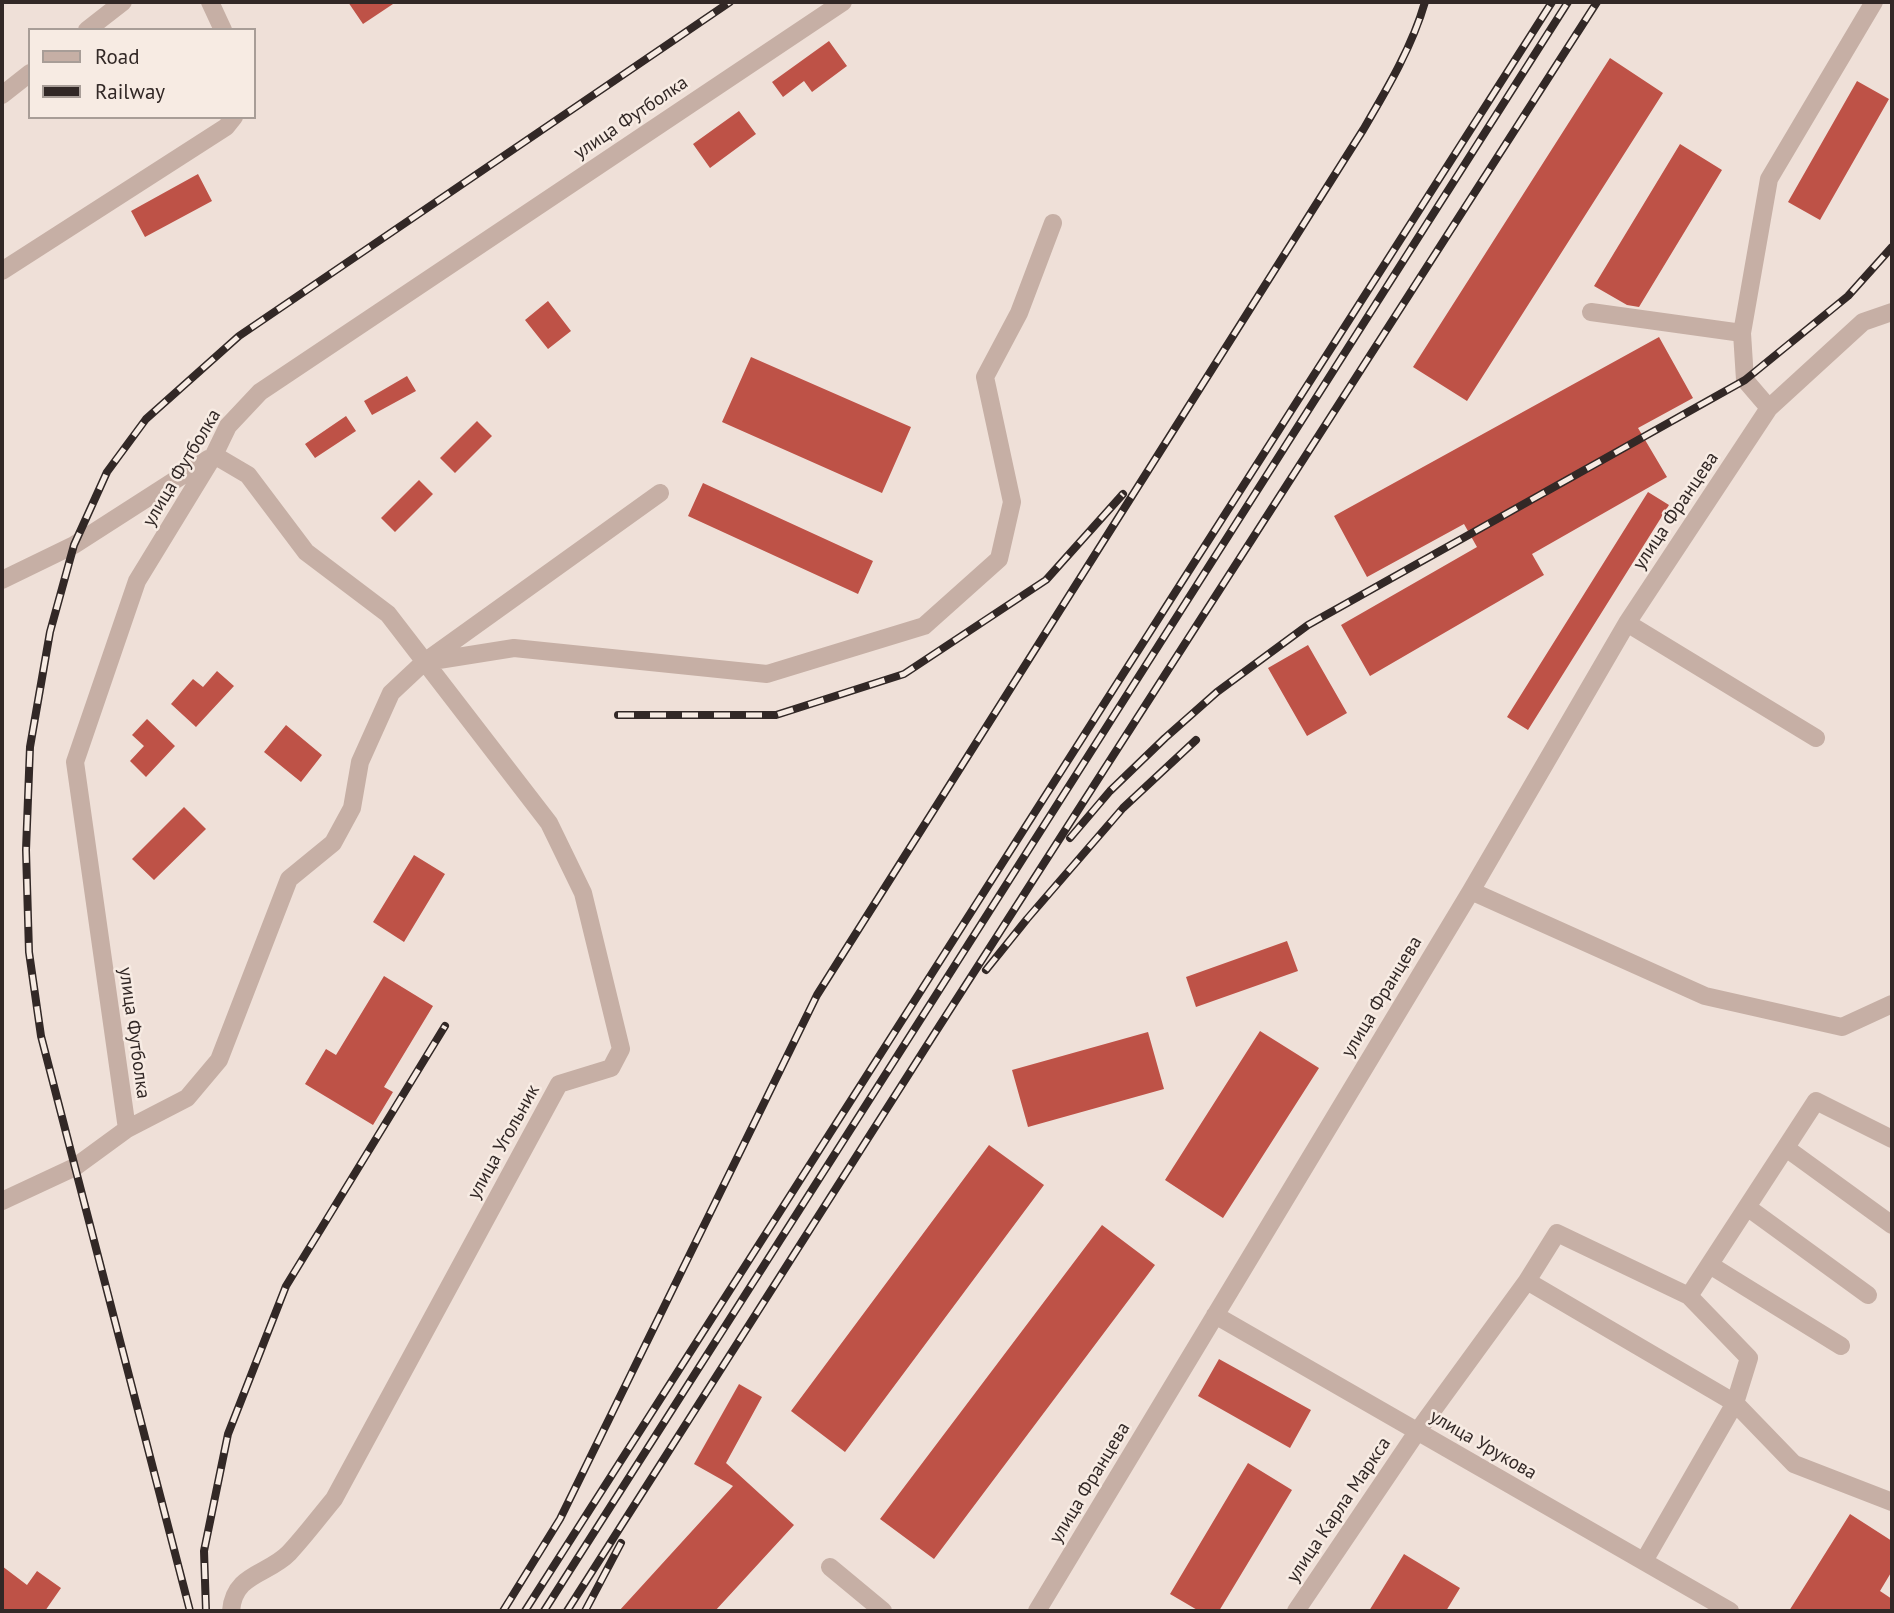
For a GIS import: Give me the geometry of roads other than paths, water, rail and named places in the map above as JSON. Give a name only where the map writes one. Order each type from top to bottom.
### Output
[{"type":"street","points":[[90,28],[123,2]]},
{"type":"street","points":[[210,2],[222,28]]},
{"type":"street","name":"улица Футболка","points":[[127,1129],[75,762],[137,581],[214,455],[228,426],[260,392],[844,2]]},
{"type":"street","points":[[1769,408],[1745,380],[1742,333],[1769,179],[1874,2]]},
{"type":"street","points":[[2,95],[28,75]]},
{"type":"street","points":[[2,271],[226,127],[232,119]]},
{"type":"street","points":[[423,663],[514,648],[767,674],[925,626],[999,559],[1012,502],[985,377],[1019,313],[1053,223]]},
{"type":"street","points":[[1591,312],[1742,333]]},
{"type":"street","name":"улица Францева","points":[[1037,1611],[1471,891],[1627,623],[1769,408],[1863,322],[1892,312]]},
{"type":"street","points":[[2,580],[74,545],[214,455]]},
{"type":"street","name":"улица Угольник","points":[[214,455],[248,475],[306,552],[388,614],[423,663],[549,823],[583,893],[621,1049],[611,1068],[559,1084],[334,1499],[286,1555],[244,1580],[232,1601],[231,1611]]},
{"type":"street","points":[[2,1201],[75,1167],[127,1129],[187,1098],[219,1060],[289,879],[333,843],[352,808],[360,762],[391,693],[423,663],[660,493]]},
{"type":"street","points":[[1627,623],[1816,738]]},
{"type":"street","points":[[1471,891],[1705,996],[1842,1027],[1892,1004]]},
{"type":"street","points":[[1644,1562],[1735,1403],[1749,1358],[1689,1296],[1816,1101],[1892,1139]]},
{"type":"street","points":[[1786,1148],[1892,1225]]},
{"type":"street","points":[[1747,1207],[1868,1295]]},
{"type":"street","name":"улица Карла Маркса","points":[[1296,1611],[1417,1432],[1527,1281],[1558,1233],[1689,1296]]},
{"type":"street","points":[[1710,1265],[1841,1346]]},
{"type":"street","points":[[1527,1281],[1735,1403],[1794,1464],[1892,1502]]},
{"type":"street","name":"улица Урукова","points":[[1215,1315],[1730,1611]]},
{"type":"street","points":[[830,1567],[883,1611]]},
{"type":"railway","points":[[190,1611],[41,1036],[29,952],[26,850],[30,747],[50,632],[74,545],[107,472],[146,419],[239,336],[730,2]]},
{"type":"railway","points":[[503,1611],[560,1519],[817,995],[1363,130],[1406,51],[1425,2]]},
{"type":"railway","points":[[525,1611],[1552,2]]},
{"type":"railway","points":[[544,1611],[1568,2]]},
{"type":"railway","points":[[567,1611],[1597,2]]},
{"type":"railway","points":[[1070,838],[1110,791],[1165,738],[1217,692],[1308,625],[1745,380],[1848,296],[1892,247]]},
{"type":"railway","points":[[618,715],[776,715],[904,674],[1046,580],[1123,494]]},
{"type":"railway","points":[[986,970],[1123,808],[1196,740]]},
{"type":"railway","points":[[206,1611],[204,1551],[228,1434],[286,1286],[445,1026]]},
{"type":"railway","points":[[585,1611],[621,1543]]}]
